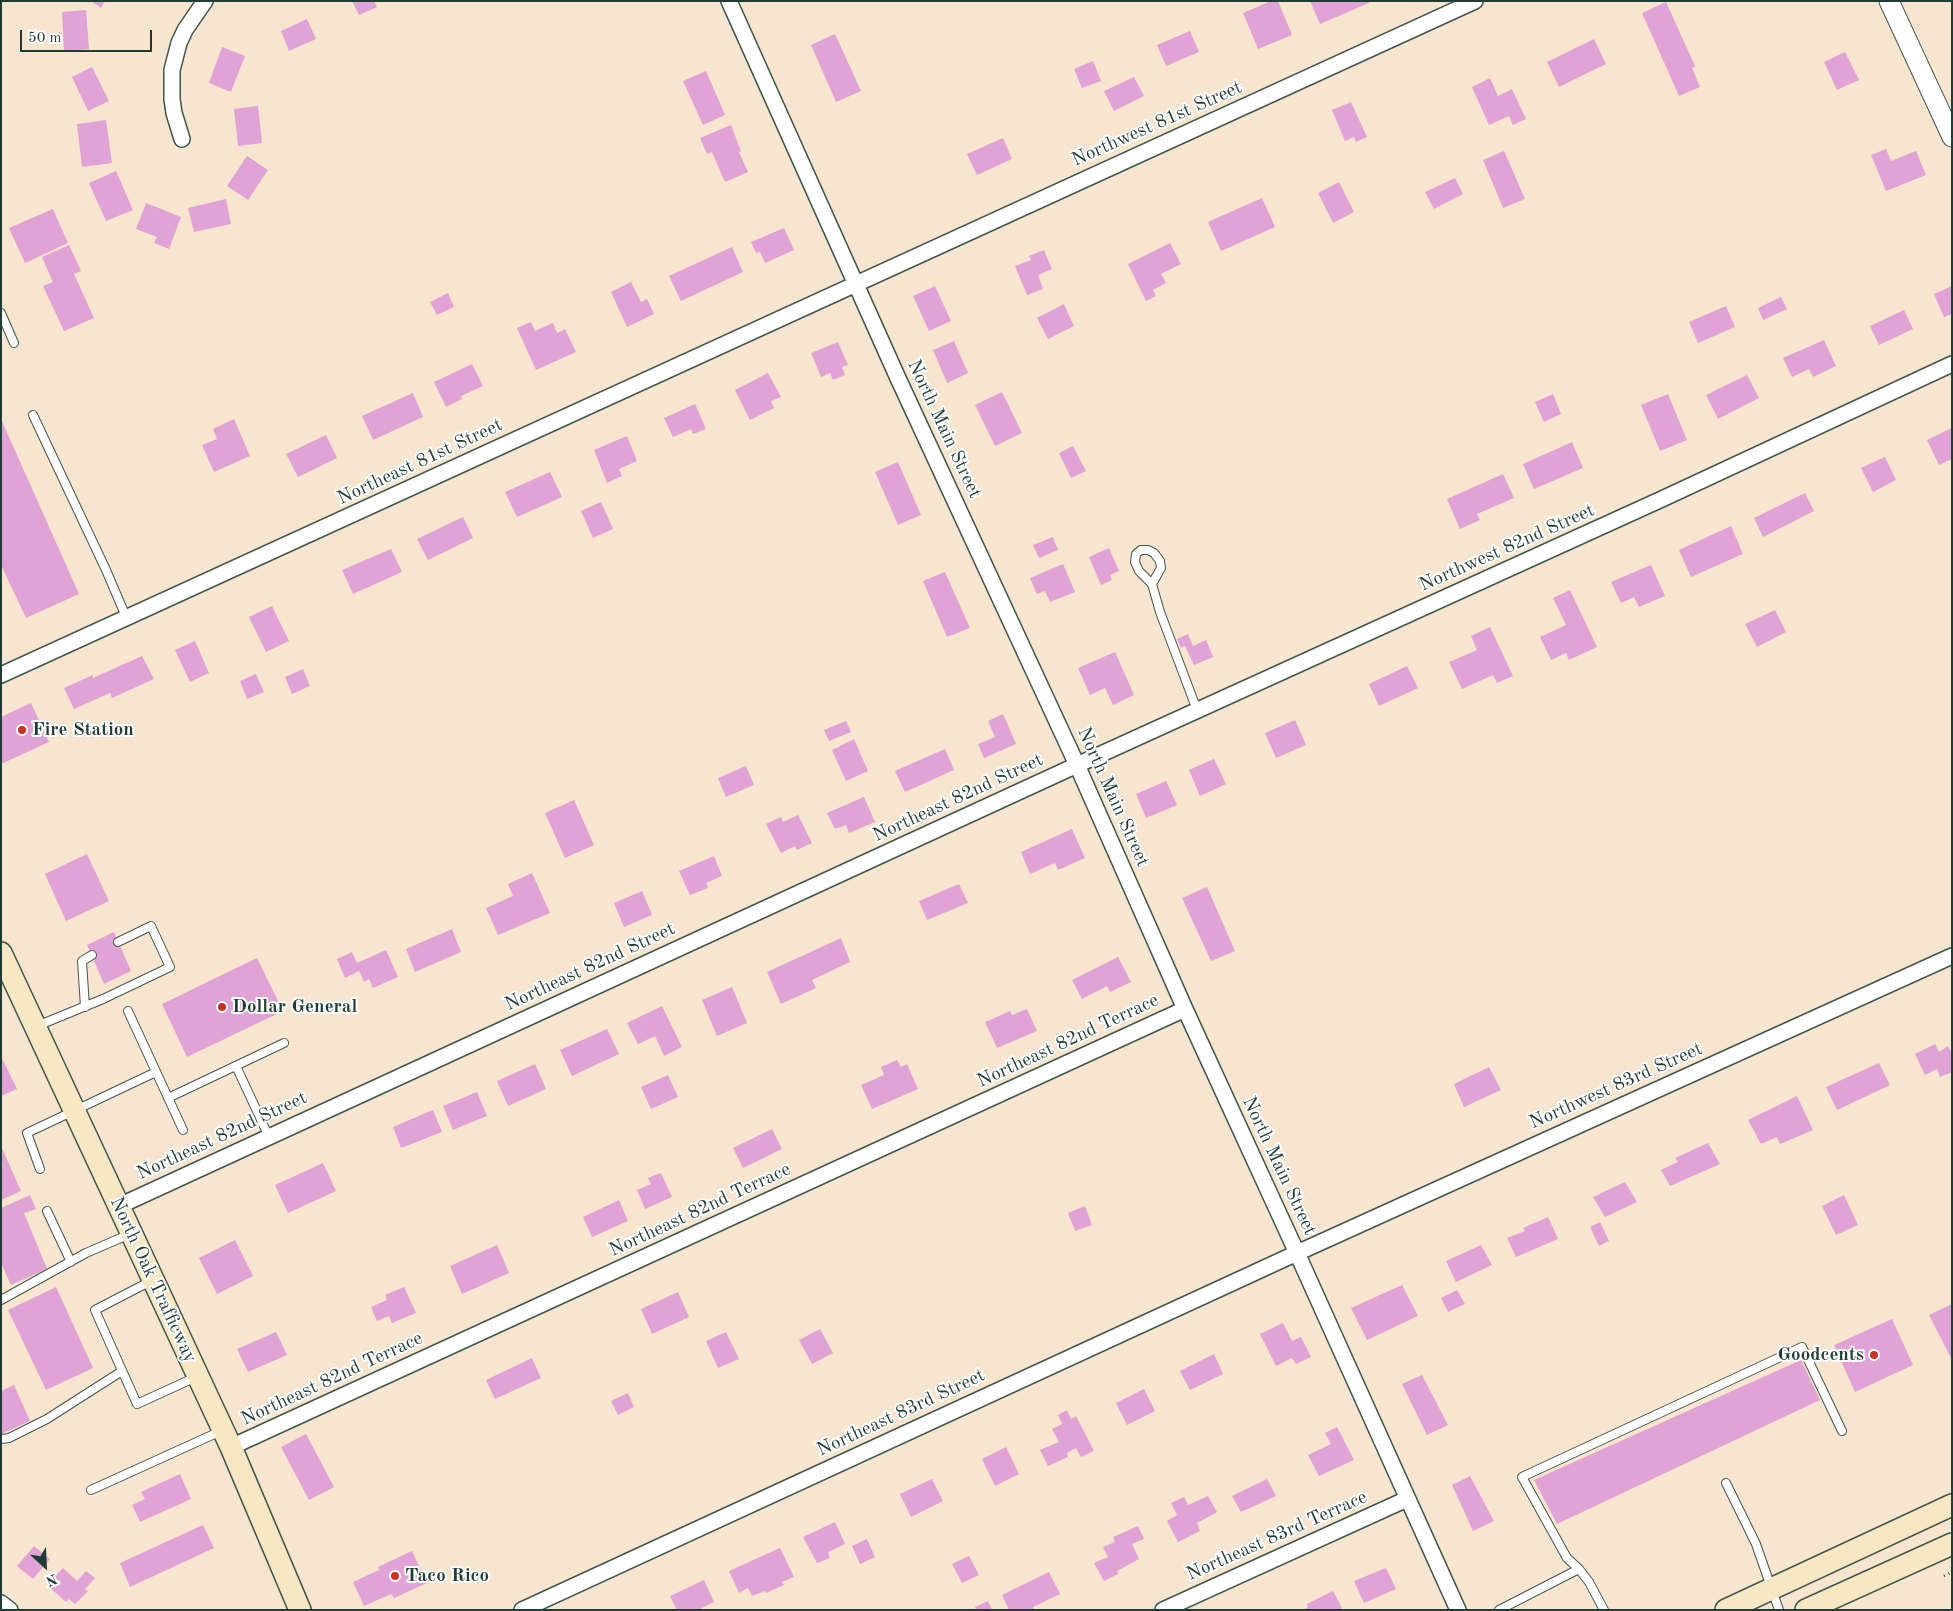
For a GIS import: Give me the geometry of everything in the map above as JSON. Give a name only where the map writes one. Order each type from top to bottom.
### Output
[{"type":"main road","name":"North Oak Trafficway","points":[[1,953],[227,1439],[300,1610]]},
{"type":"main road","points":[[1726,1610],[1952,1505]]},
{"type":"main road","points":[[1806,1610],[1952,1544]]},
{"type":"street","points":[[182,139],[174,113],[172,70],[179,43],[185,30],[205,1]]},
{"type":"street","name":"North Main Street","points":[[729,1],[1077,765],[1185,1009],[1298,1253],[1458,1610]]},
{"type":"street","name":"Northwest 81st Street","points":[[856,283],[1475,1]]},
{"type":"street","points":[[1888,1],[1952,137]]},
{"type":"street","name":"Northeast 81st Street","points":[[1,675],[127,619],[856,283]]},
{"type":"street","name":"Northwest 82nd Street","points":[[1077,765],[1662,499],[1952,364]]},
{"type":"street","name":"Northeast 82nd Street","points":[[119,1206],[1077,765]]},
{"type":"street","name":"Northwest 83rd Street","points":[[1298,1253],[1952,956]]},
{"type":"street","name":"Northeast 82nd Terrace","points":[[227,1439],[1185,1009]]},
{"type":"street","name":"Northeast 83rd Street","points":[[522,1610],[1298,1253]]},
{"type":"street","name":"Northeast 83rd Terrace","points":[[1162,1610],[1407,1499]]},
{"type":"street","points":[[1,1603],[10,1610]]},
{"type":"lane","points":[[1,313],[14,343]]},
{"type":"lane","points":[[33,415],[127,619]]},
{"type":"lane","points":[[1152,584],[1160,612],[1197,710]]},
{"type":"lane","points":[[35,1027],[85,1007],[170,967],[151,926],[118,942]]},
{"type":"lane","points":[[85,1007],[82,961],[92,955]]},
{"type":"lane","points":[[128,1011],[183,1130]]},
{"type":"lane","points":[[168,1098],[284,1043]]},
{"type":"lane","points":[[236,1066],[269,1137]]},
{"type":"lane","points":[[40,1169],[27,1133],[74,1109],[156,1072]]},
{"type":"lane","points":[[46,1211],[71,1262]]},
{"type":"lane","points":[[1,1300],[86,1253],[132,1234]]},
{"type":"lane","points":[[153,1280],[95,1310],[137,1404],[198,1376]]},
{"type":"lane","points":[[1604,1610],[1589,1582],[1567,1558],[1522,1477],[1802,1347],[1842,1431]]},
{"type":"lane","points":[[1,1439],[9,1438],[47,1419],[122,1371]]},
{"type":"lane","points":[[91,1490],[227,1439]]},
{"type":"lane","points":[[1726,1483],[1756,1544],[1780,1610]]},
{"type":"lane","points":[[1499,1610],[1579,1569]]},
{"type":"path","points":[[1944,1576],[1952,1572]]},
{"type":"building","points":[[91,1],[105,1],[101,8]]},
{"type":"building","points":[[352,1],[374,1],[377,7],[359,15]]},
{"type":"building","points":[[1271,1],[1278,1],[1292,35],[1258,49],[1243,13]]},
{"type":"building","points":[[1310,1],[1368,1],[1369,3],[1320,24]]},
{"type":"building","points":[[1666,2],[1695,66],[1692,68],[1700,87],[1679,96],[1642,13]]},
{"type":"building","points":[[86,10],[89,49],[64,51],[62,12]]},
{"type":"building","points":[[307,19],[316,39],[289,51],[281,31]]},
{"type":"building","points":[[1190,31],[1199,52],[1166,66],[1157,45]]},
{"type":"building","points":[[835,34],[861,91],[836,102],[811,45]]},
{"type":"building","points":[[1594,39],[1606,64],[1559,87],[1547,62]]},
{"type":"building","points":[[222,47],[245,56],[231,92],[209,83]]},
{"type":"building","points":[[1845,52],[1859,80],[1837,90],[1824,62]]},
{"type":"building","points":[[1093,61],[1101,81],[1082,88],[1074,69]]},
{"type":"building","points":[[92,67],[109,101],[88,111],[72,77]]},
{"type":"building","points":[[706,71],[725,115],[703,125],[683,81]]},
{"type":"building","points":[[1134,77],[1144,96],[1114,111],[1104,91]]},
{"type":"building","points":[[1490,78],[1498,96],[1512,89],[1526,119],[1513,125],[1509,116],[1489,125],[1472,87]]},
{"type":"building","points":[[1351,102],[1367,137],[1356,142],[1354,137],[1345,141],[1332,110]]},
{"type":"building","points":[[258,106],[262,143],[238,146],[234,109]]},
{"type":"building","points":[[106,120],[112,163],[82,167],[77,124]]},
{"type":"building","points":[[731,125],[741,151],[739,152],[748,172],[725,182],[712,152],[707,154],[700,138]]},
{"type":"building","points":[[1003,138],[1012,159],[977,175],[967,154]]},
{"type":"building","points":[[1886,149],[1891,161],[1916,151],[1926,175],[1886,191],[1871,155]]},
{"type":"building","points":[[1504,151],[1525,199],[1503,208],[1483,160]]},
{"type":"building","points":[[247,156],[268,170],[248,200],[227,186]]},
{"type":"building","points":[[116,171],[133,210],[106,221],[89,183]]},
{"type":"building","points":[[1455,178],[1463,194],[1434,209],[1425,192]]},
{"type":"building","points":[[1339,182],[1354,212],[1333,223],[1318,193]]},
{"type":"building","points":[[1262,198],[1275,227],[1221,251],[1208,222]]},
{"type":"building","points":[[226,199],[231,224],[194,232],[188,208]]},
{"type":"building","points":[[146,203],[181,217],[169,249],[154,243],[157,237],[136,229]]},
{"type":"building","points":[[53,209],[68,243],[25,263],[9,228]]},
{"type":"building","points":[[784,228],[794,250],[765,263],[760,252],[756,253],[751,242]]},
{"type":"building","points":[[1170,243],[1181,264],[1161,274],[1166,283],[1153,290],[1156,296],[1146,301],[1128,264]]},
{"type":"building","points":[[69,245],[81,271],[74,274],[94,318],[64,331],[43,286],[53,282],[42,257]]},
{"type":"building","points":[[732,247],[743,272],[681,301],[669,276]]},
{"type":"building","points":[[1044,250],[1052,269],[1038,275],[1043,289],[1027,295],[1015,266],[1031,260],[1029,256]]},
{"type":"building","points":[[631,282],[641,302],[647,299],[654,314],[627,327],[611,292]]},
{"type":"building","points":[[935,286],[951,321],[929,331],[913,296]]},
{"type":"building","points":[[1952,286],[1952,314],[1944,317],[1934,294]]},
{"type":"building","points":[[448,293],[454,307],[437,315],[430,302]]},
{"type":"building","points":[[1781,297],[1787,309],[1763,320],[1758,308]]},
{"type":"building","points":[[1064,304],[1074,326],[1048,339],[1037,318]]},
{"type":"building","points":[[1726,306],[1735,327],[1698,343],[1689,322]]},
{"type":"building","points":[[1904,310],[1913,329],[1879,345],[1870,326]]},
{"type":"building","points":[[531,322],[535,331],[553,323],[557,333],[565,329],[576,352],[536,370],[517,328]]},
{"type":"building","points":[[1824,340],[1836,366],[1813,377],[1809,369],[1792,377],[1783,358]]},
{"type":"building","points":[[954,341],[968,373],[947,383],[933,350]]},
{"type":"building","points":[[838,342],[848,365],[842,367],[845,375],[833,380],[830,373],[821,377],[811,353]]},
{"type":"building","points":[[472,364],[483,386],[461,396],[462,399],[446,407],[434,382]]},
{"type":"building","points":[[768,373],[781,397],[771,401],[774,408],[750,420],[735,390]]},
{"type":"building","points":[[1747,375],[1759,398],[1718,419],[1706,395]]},
{"type":"building","points":[[1002,392],[1022,433],[995,446],[975,405]]},
{"type":"building","points":[[413,393],[423,417],[373,440],[362,416]]},
{"type":"building","points":[[1553,394],[1561,414],[1544,422],[1535,402]]},
{"type":"building","points":[[1668,394],[1687,440],[1660,451],[1641,405]]},
{"type":"building","points":[[695,404],[706,429],[693,434],[691,429],[673,437],[664,418]]},
{"type":"building","points":[[1,419],[79,594],[26,618],[1,565]]},
{"type":"building","points":[[234,419],[250,456],[214,472],[202,445],[217,439],[213,429]]},
{"type":"building","points":[[1952,428],[1952,459],[1939,465],[1927,440]]},
{"type":"building","points":[[326,435],[337,458],[298,477],[286,454]]},
{"type":"building","points":[[627,436],[637,461],[619,469],[622,476],[607,483],[594,450]]},
{"type":"building","points":[[1572,442],[1583,468],[1534,489],[1523,464]]},
{"type":"building","points":[[1073,446],[1086,471],[1071,478],[1059,453]]},
{"type":"building","points":[[1885,457],[1896,480],[1873,492],[1861,468]]},
{"type":"building","points":[[898,462],[921,515],[898,525],[875,472]]},
{"type":"building","points":[[550,472],[562,497],[517,517],[505,492]]},
{"type":"building","points":[[1503,474],[1514,498],[1477,514],[1480,520],[1460,529],[1447,499]]},
{"type":"building","points":[[1805,493],[1814,511],[1763,537],[1754,518]]},
{"type":"building","points":[[601,502],[613,529],[593,538],[581,511]]},
{"type":"building","points":[[463,517],[473,538],[428,560],[417,539]]},
{"type":"building","points":[[1731,526],[1743,554],[1691,577],[1679,550]]},
{"type":"building","points":[[1053,537],[1058,550],[1039,558],[1033,545]]},
{"type":"building","points":[[1109,548],[1119,571],[1110,575],[1112,580],[1101,585],[1089,557]]},
{"type":"building","points":[[391,549],[402,572],[353,594],[342,570]]},
{"type":"building","points":[[1063,564],[1075,592],[1050,602],[1045,591],[1037,594],[1030,578]]},
{"type":"building","points":[[1651,565],[1665,596],[1639,607],[1634,597],[1621,603],[1611,582]]},
{"type":"building","points":[[945,572],[970,628],[947,637],[923,581]]},
{"type":"building","points":[[1570,590],[1597,647],[1569,660],[1566,653],[1551,660],[1540,637],[1566,625],[1553,598]]},
{"type":"building","points":[[272,606],[289,641],[266,652],[249,617]]},
{"type":"building","points":[[1775,610],[1786,632],[1757,647],[1745,624]]},
{"type":"building","points":[[1490,627],[1513,676],[1497,683],[1493,675],[1462,689],[1449,662],[1477,650],[1471,636]]},
{"type":"building","points":[[1188,634],[1193,646],[1206,640],[1213,657],[1194,665],[1185,646],[1181,648],[1177,639]]},
{"type":"building","points":[[195,641],[209,673],[190,682],[175,650]]},
{"type":"building","points":[[1115,652],[1134,695],[1113,705],[1105,688],[1090,695],[1078,668]]},
{"type":"building","points":[[142,656],[154,679],[112,698],[110,693],[74,709],[64,688],[93,675],[93,678]]},
{"type":"building","points":[[1407,666],[1418,688],[1379,706],[1369,684]]},
{"type":"building","points":[[303,669],[310,686],[292,694],[285,677]]},
{"type":"building","points":[[256,674],[264,692],[247,699],[240,681]]},
{"type":"building","name":"Fire Station","points":[[31,703],[49,742],[1,764],[1,717]]},
{"type":"building","points":[[1003,714],[1016,744],[984,758],[978,744],[995,737],[988,721]]},
{"type":"building","points":[[1295,720],[1306,745],[1276,758],[1265,733]]},
{"type":"building","points":[[846,721],[851,732],[829,741],[824,730]]},
{"type":"building","points":[[854,739],[868,771],[846,781],[832,750]]},
{"type":"building","points":[[945,749],[954,770],[905,792],[895,771]]},
{"type":"building","points":[[1214,759],[1226,784],[1200,796],[1189,770]]},
{"type":"building","points":[[746,766],[754,785],[726,797],[718,778]]},
{"type":"building","points":[[1166,781],[1177,805],[1146,818],[1136,794]]},
{"type":"building","points":[[864,797],[875,822],[849,833],[846,825],[835,829],[827,813]]},
{"type":"building","points":[[574,800],[594,845],[565,858],[545,813]]},
{"type":"building","points":[[798,815],[812,843],[797,850],[795,846],[781,853],[766,824],[781,817],[783,822]]},
{"type":"building","points":[[1072,829],[1085,858],[1058,870],[1055,863],[1030,874],[1021,852]]},
{"type":"building","points":[[87,854],[109,901],[66,921],[45,874]]},
{"type":"building","points":[[714,856],[722,876],[706,883],[708,888],[690,895],[679,871]]},
{"type":"building","points":[[532,873],[550,913],[498,935],[486,908],[513,896],[508,884]]},
{"type":"building","points":[[959,884],[968,903],[927,920],[919,901]]},
{"type":"building","points":[[1207,887],[1235,951],[1211,961],[1182,898]]},
{"type":"building","points":[[642,891],[652,915],[624,927],[614,903]]},
{"type":"building","points":[[452,929],[461,952],[415,972],[406,949]]},
{"type":"building","points":[[114,932],[131,971],[104,984],[87,945]]},
{"type":"building","points":[[841,938],[850,962],[812,980],[816,988],[781,1004],[767,972]]},
{"type":"building","points":[[386,950],[398,977],[373,988],[369,979],[364,982],[359,971],[345,978],[337,959],[352,952],[357,963]]},
{"type":"building","points":[[1118,957],[1131,982],[1110,992],[1107,986],[1082,999],[1072,980]]},
{"type":"building","name":"Dollar General","points":[[257,958],[283,1011],[187,1057],[162,1004]]},
{"type":"building","points":[[732,987],[747,1023],[717,1036],[702,1000]]},
{"type":"building","points":[[662,1006],[682,1047],[664,1056],[655,1036],[638,1044],[627,1023]]},
{"type":"building","points":[[1027,1009],[1037,1031],[997,1048],[985,1022],[1010,1011],[1012,1015]]},
{"type":"building","points":[[607,1029],[619,1054],[572,1076],[560,1050]]},
{"type":"building","points":[[1935,1044],[1939,1052],[1948,1046],[1952,1053],[1952,1072],[1940,1077],[1937,1069],[1925,1075],[1915,1054]]},
{"type":"building","points":[[1,1056],[17,1089],[1,1096]]},
{"type":"building","points":[[897,1060],[901,1067],[907,1064],[918,1089],[872,1109],[861,1085],[884,1075],[881,1067]]},
{"type":"building","points":[[1879,1063],[1890,1085],[1837,1110],[1826,1087]]},
{"type":"building","points":[[535,1064],[546,1089],[508,1106],[497,1081]]},
{"type":"building","points":[[1489,1067],[1501,1090],[1464,1107],[1454,1084]]},
{"type":"building","points":[[668,1075],[678,1097],[651,1109],[641,1087]]},
{"type":"building","points":[[477,1092],[487,1116],[453,1130],[443,1106]]},
{"type":"building","points":[[1797,1096],[1813,1130],[1780,1144],[1777,1137],[1761,1144],[1748,1120]]},
{"type":"building","points":[[433,1110],[442,1132],[401,1148],[393,1127]]},
{"type":"building","points":[[772,1129],[782,1149],[743,1168],[733,1148]]},
{"type":"building","points":[[1708,1143],[1720,1164],[1670,1186],[1661,1170],[1678,1162],[1675,1158]]},
{"type":"building","points":[[1,1146],[21,1191],[1,1200]]},
{"type":"building","points":[[323,1163],[336,1191],[288,1213],[275,1185]]},
{"type":"building","points":[[661,1173],[672,1197],[645,1209],[637,1190],[651,1184],[648,1178]]},
{"type":"building","points":[[1625,1182],[1637,1202],[1605,1217],[1593,1197]]},
{"type":"building","points":[[30,1195],[36,1209],[24,1213],[47,1269],[11,1285],[1,1263],[1,1208]]},
{"type":"building","points":[[1844,1195],[1858,1225],[1836,1235],[1822,1206]]},
{"type":"building","points":[[619,1200],[628,1221],[592,1237],[583,1217]]},
{"type":"building","points":[[1085,1206],[1092,1225],[1075,1231],[1068,1213]]},
{"type":"building","points":[[1548,1217],[1558,1239],[1516,1257],[1507,1238],[1525,1231],[1523,1228]]},
{"type":"building","points":[[1600,1222],[1609,1241],[1599,1246],[1590,1227]]},
{"type":"building","points":[[235,1240],[253,1276],[217,1294],[199,1258]]},
{"type":"building","points":[[497,1245],[509,1273],[462,1294],[450,1266]]},
{"type":"building","points":[[1481,1245],[1492,1265],[1456,1282],[1446,1261]]},
{"type":"building","points":[[1402,1285],[1418,1316],[1367,1340],[1351,1308]]},
{"type":"building","points":[[56,1287],[93,1368],[46,1390],[8,1310]]},
{"type":"building","points":[[404,1287],[416,1313],[392,1323],[389,1316],[377,1321],[371,1307],[387,1300],[385,1295]]},
{"type":"building","points":[[1457,1290],[1465,1304],[1448,1312],[1441,1298]]},
{"type":"building","points":[[678,1292],[689,1317],[652,1334],[641,1309]]},
{"type":"building","points":[[1952,1304],[1952,1360],[1929,1315]]},
{"type":"building","name":"Goodcents","points":[[1892,1319],[1913,1365],[1855,1392],[1834,1345]]},
{"type":"building","points":[[1283,1323],[1292,1341],[1301,1337],[1311,1357],[1296,1364],[1292,1358],[1276,1366],[1260,1334]]},
{"type":"building","points":[[820,1329],[833,1353],[812,1364],[799,1340]]},
{"type":"building","points":[[276,1332],[287,1355],[248,1372],[237,1349]]},
{"type":"building","points":[[726,1332],[739,1359],[718,1368],[706,1341]]},
{"type":"building","points":[[1214,1354],[1223,1374],[1190,1390],[1180,1371]]},
{"type":"building","points":[[532,1358],[541,1378],[495,1399],[486,1380]]},
{"type":"building","points":[[1801,1360],[1820,1400],[1557,1524],[1534,1480]]},
{"type":"building","points":[[1422,1375],[1448,1425],[1427,1435],[1402,1384]]},
{"type":"building","points":[[14,1385],[30,1421],[1,1434],[1,1391]]},
{"type":"building","points":[[1144,1389],[1155,1411],[1127,1425],[1116,1403]]},
{"type":"building","points":[[628,1393],[634,1407],[618,1415],[611,1401]]},
{"type":"building","points":[[1067,1410],[1071,1419],[1076,1416],[1094,1451],[1081,1457],[1076,1448],[1067,1453],[1068,1457],[1048,1466],[1040,1450],[1059,1442],[1052,1429],[1062,1424],[1058,1415]]},
{"type":"building","points":[[1337,1427],[1354,1460],[1319,1476],[1308,1455],[1331,1444],[1325,1433]]},
{"type":"building","points":[[306,1434],[334,1487],[309,1500],[281,1447]]},
{"type":"building","points":[[1006,1447],[1019,1474],[995,1486],[982,1459]]},
{"type":"building","points":[[180,1474],[191,1499],[140,1522],[132,1505],[145,1499],[141,1492]]},
{"type":"building","points":[[1470,1476],[1494,1521],[1473,1531],[1452,1485]]},
{"type":"building","points":[[932,1479],[943,1501],[911,1517],[900,1494]]},
{"type":"building","points":[[1267,1479],[1276,1496],[1241,1512],[1232,1496]]},
{"type":"building","points":[[1208,1496],[1217,1512],[1197,1523],[1200,1531],[1178,1542],[1167,1521],[1177,1515],[1171,1503],[1184,1497],[1188,1505]]},
{"type":"building","points":[[835,1522],[845,1544],[828,1552],[830,1558],[817,1563],[803,1537]]},
{"type":"building","points":[[203,1525],[214,1548],[130,1587],[120,1563]]},
{"type":"building","points":[[1138,1526],[1144,1539],[1132,1544],[1139,1559],[1117,1571],[1118,1574],[1104,1581],[1094,1563],[1108,1557],[1103,1547],[1115,1542],[1113,1537]]},
{"type":"building","points":[[867,1539],[875,1557],[860,1564],[852,1546]]},
{"type":"building","points":[[34,1546],[50,1559],[33,1579],[17,1566]]},
{"type":"building","points":[[780,1548],[794,1577],[782,1582],[784,1585],[766,1593],[765,1591],[752,1596],[748,1588],[739,1593],[729,1571]]},
{"type":"building","name":"Taco Rico","points":[[412,1551],[427,1583],[394,1598],[391,1594],[364,1606],[353,1582],[379,1570],[378,1567]]},
{"type":"building","points":[[969,1556],[979,1575],[962,1583],[952,1564]]},
{"type":"building","points":[[63,1568],[77,1581],[86,1571],[95,1578],[85,1589],[88,1591],[75,1604],[69,1599],[66,1602],[47,1585]]},
{"type":"building","points":[[1386,1568],[1396,1589],[1364,1603],[1354,1581]]},
{"type":"building","points":[[1049,1572],[1060,1594],[1033,1607],[1034,1610],[1009,1610],[1002,1595]]},
{"type":"building","points":[[704,1580],[714,1602],[698,1610],[677,1610],[670,1596]]},
{"type":"building","points":[[1333,1591],[1342,1608],[1338,1610],[1303,1610],[1308,1607],[1307,1604]]},
{"type":"building","points":[[988,1601],[992,1610],[977,1610],[975,1607]]},
{"type":"place","name":"Fire Station","points":[[22,730]]},
{"type":"place","name":"Dollar General","points":[[222,1007]]},
{"type":"place","name":"Goodcents","points":[[1874,1355]]},
{"type":"place","name":"Taco Rico","points":[[395,1576]]}]
